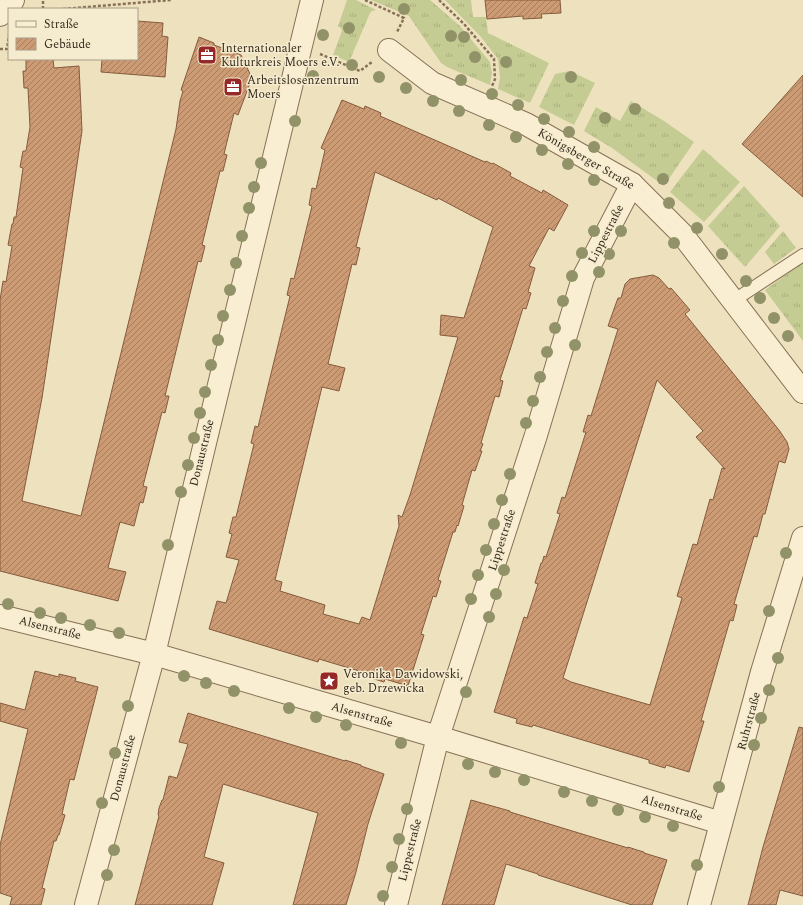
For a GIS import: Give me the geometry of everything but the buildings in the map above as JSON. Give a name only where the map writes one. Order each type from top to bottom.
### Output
[{"type":"street","name":"Donaustraße","points":[[86,905],[154,654],[312,0]]},
{"type":"street","points":[[0,15],[8,9]]},
{"type":"street","name":"Königsberger Straße","points":[[389,50],[432,83],[526,124],[632,184],[682,234],[803,392]]},
{"type":"street","name":"Lippestraße","points":[[396,905],[438,737],[531,450],[584,278],[632,184]]},
{"type":"street","name":"Ruhrstraße","points":[[699,905],[762,672],[803,538]]},
{"type":"street","name":"Alsenstraße","points":[[0,616],[154,654],[438,737],[721,823]]},
{"type":"lane","points":[[733,301],[803,254]]},
{"type":"path","points":[[75,8],[171,0]]},
{"type":"path","points":[[301,46],[360,72],[389,50],[404,18],[365,0]]},
{"type":"path","points":[[439,0],[464,24],[494,60],[495,79],[484,105]]},
{"type":"path","points":[[0,49],[7,49],[8,42]]},
{"type":"green space","points":[[347,0],[356,0],[376,10],[370,13],[349,62],[333,55],[342,31],[338,26]]},
{"type":"green space","points":[[371,0],[430,0],[460,26],[490,62],[492,73],[490,85],[441,63],[409,16]]},
{"type":"green space","points":[[445,0],[471,0],[473,17],[486,17],[488,33],[549,63],[530,103],[498,89],[500,77],[498,59],[481,37]]},
{"type":"green space","points":[[570,71],[595,83],[574,125],[539,107],[555,74]]},
{"type":"green space","points":[[631,101],[664,121],[694,142],[664,186],[612,148],[584,131],[596,107],[620,121]]},
{"type":"green space","points":[[703,149],[740,182],[704,222],[670,192]]},
{"type":"green space","points":[[744,186],[780,226],[745,267],[708,226]]},
{"type":"green space","points":[[783,231],[796,248],[774,264],[765,252]]},
{"type":"green space","points":[[803,262],[803,341],[765,290]]},
{"type":"place","name":"Internationaler Kulturkreis Moers e.V.","points":[[207,55]]},
{"type":"place","name":"Arbeitslosenzentrum Moers","points":[[233,87]]},
{"type":"place","name":"Veronika Dawidowski, geb. Drzewicka","points":[[329,681]]}]
